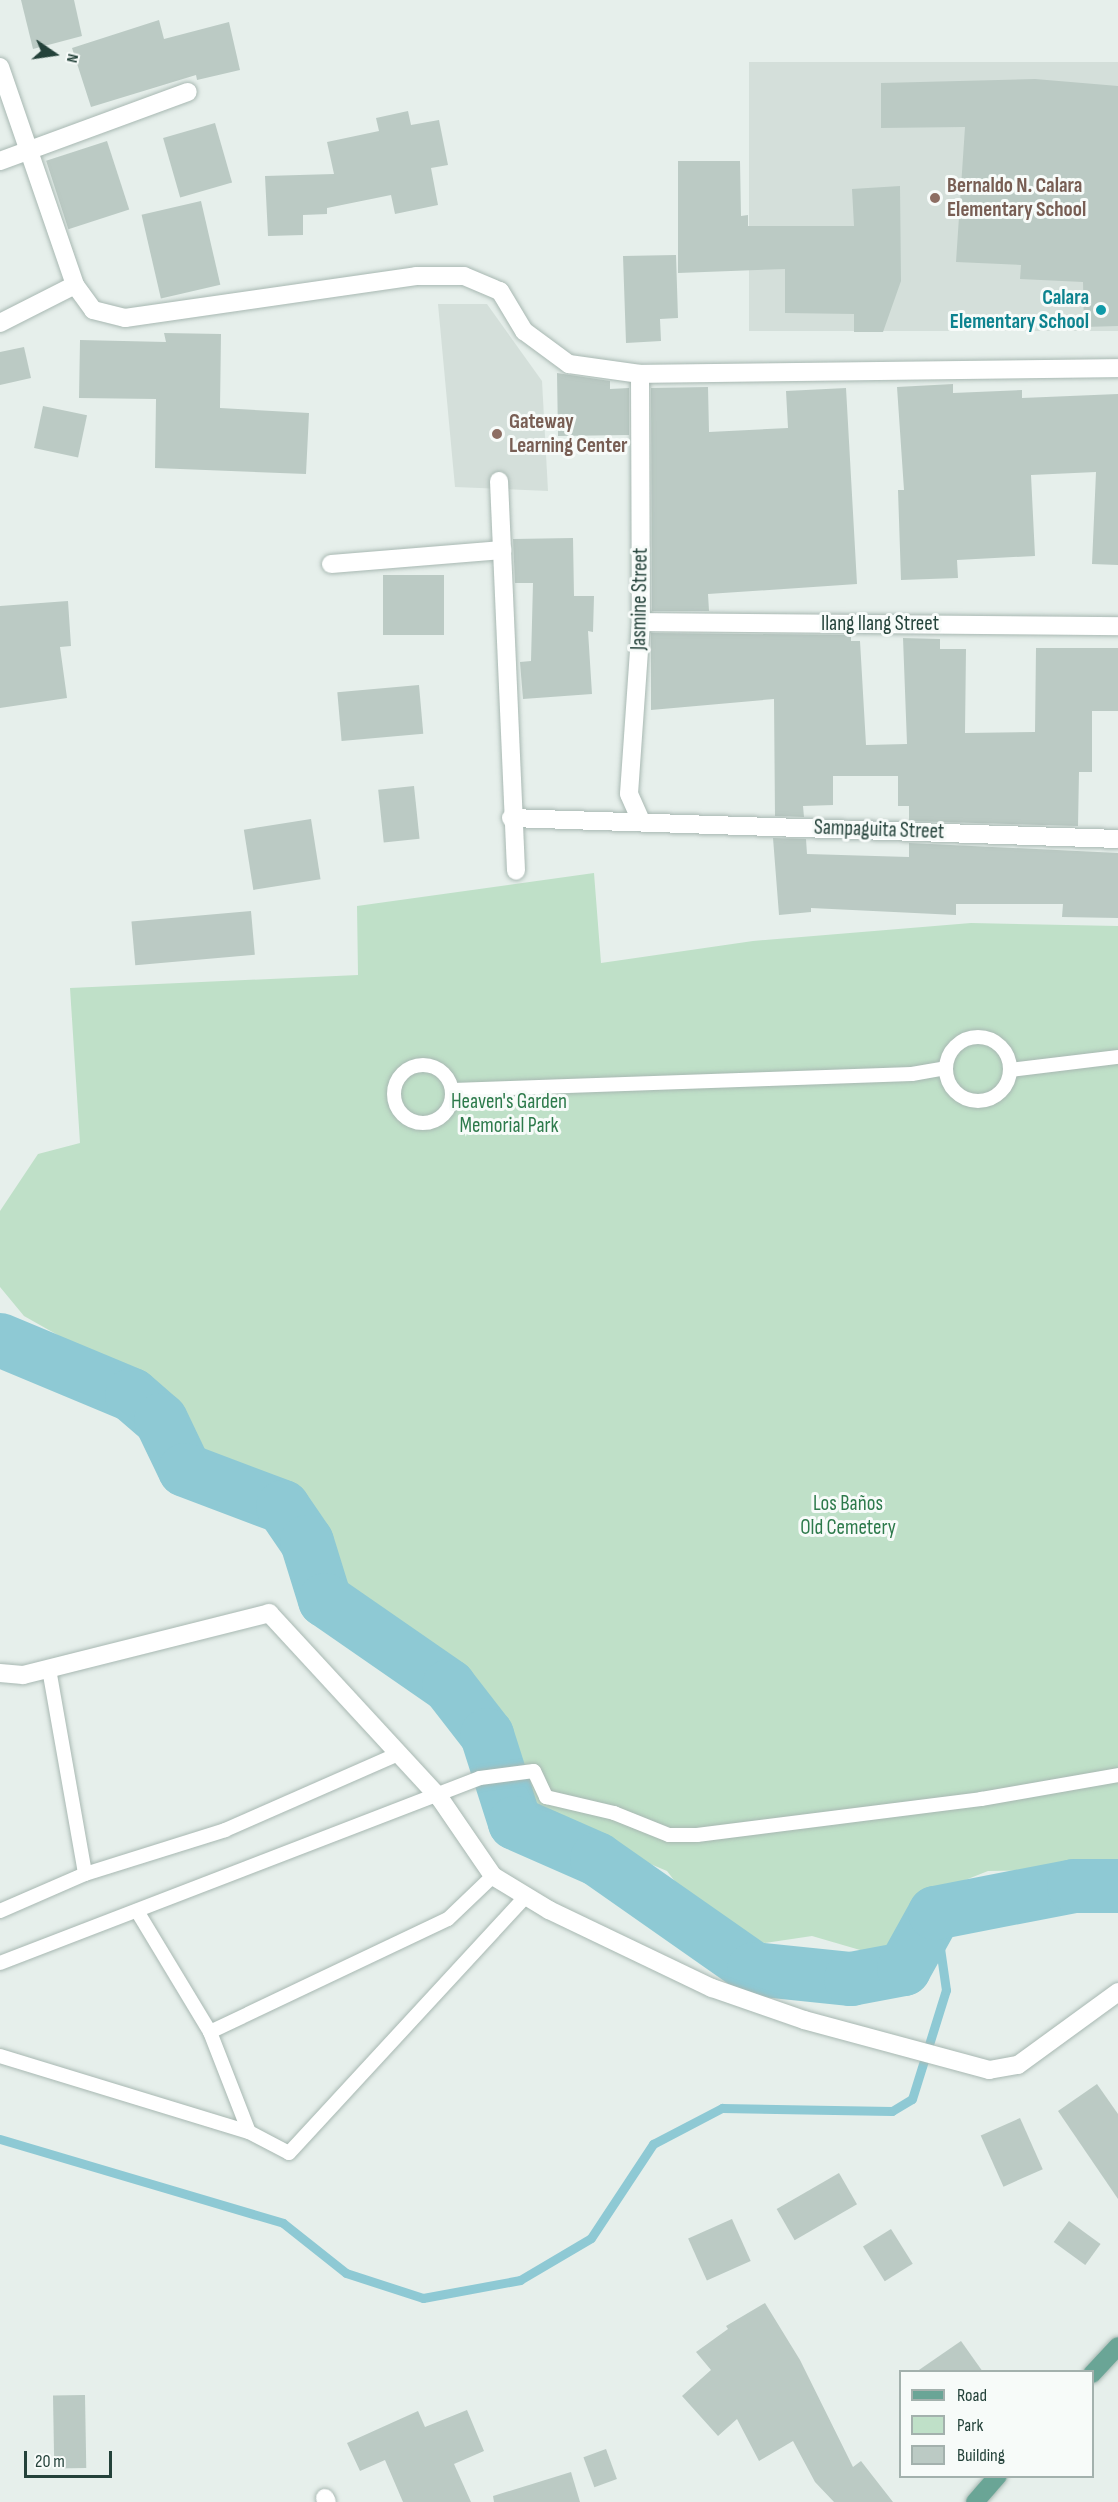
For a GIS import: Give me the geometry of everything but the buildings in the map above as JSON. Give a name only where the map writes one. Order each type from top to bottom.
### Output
[{"type":"main road","points":[[1094,2372],[1118,2346]]},
{"type":"main road","points":[[975,2502],[996,2478]]},
{"type":"street","points":[[0,67],[27,152],[75,285],[93,310],[125,318],[416,276],[464,276],[500,291],[524,331],[569,364],[640,374],[1118,368]]},
{"type":"street","points":[[0,161],[188,92]]},
{"type":"street","points":[[0,323],[75,285]]},
{"type":"street","name":"Jasmine Street","points":[[640,374],[641,622],[629,794],[641,822]]},
{"type":"street","points":[[499,481],[516,871]]},
{"type":"street","points":[[330,564],[502,550]]},
{"type":"street","name":"Ilang Ilang Street","points":[[641,622],[1118,626]]},
{"type":"street","name":"Sampaguita Street","points":[[512,818],[1118,838]]},
{"type":"street","points":[[0,1672],[23,1675],[269,1613],[396,1755],[438,1797],[493,1876],[526,1896],[712,1988],[804,2020],[989,2070],[1018,2065],[1118,1992]]},
{"type":"lane","points":[[978,1036],[1005,1050],[1010,1070],[1002,1091],[982,1101],[971,1101],[952,1090],[945,1068],[952,1050],[978,1036]]},
{"type":"lane","points":[[1010,1070],[1118,1057]]},
{"type":"lane","points":[[427,1064],[444,1073],[453,1090],[442,1117],[424,1124],[406,1118],[393,1092],[401,1074],[427,1064]]},
{"type":"lane","points":[[453,1090],[912,1074],[945,1068]]},
{"type":"lane","points":[[49,1669],[85,1874]]},
{"type":"lane","points":[[0,1911],[85,1874],[225,1830],[396,1755]]},
{"type":"lane","points":[[0,1963],[438,1797],[480,1778],[534,1770],[546,1797],[614,1813],[669,1835],[981,1799],[1118,1775]]},
{"type":"lane","points":[[210,2032],[448,1919],[493,1876]]},
{"type":"lane","points":[[0,2056],[249,2132],[289,2153],[526,1896]]},
{"type":"lane","points":[[137,1911],[210,2032],[249,2132]]},
{"type":"shaded area","name":"Bernaldo N. Calara Elementary School","points":[[749,62],[1118,62],[1118,331],[749,331]]},
{"type":"shaded area","name":"Gateway Learning Center","points":[[438,304],[487,304],[542,381],[548,491],[455,487]]},
{"type":"green space","points":[[594,873],[601,963],[753,941],[971,923],[1118,926],[1118,1869],[988,1871],[935,1892],[891,1959],[812,1936],[765,1943],[713,1931],[667,1871],[529,1813],[485,1702],[336,1592],[317,1519],[195,1458],[148,1386],[24,1316],[0,1287],[0,1211],[38,1154],[80,1143],[70,988],[358,975],[357,906]]},
{"type":"waterway","points":[[0,1340],[132,1395],[161,1420],[185,1470],[283,1507],[307,1542],[325,1600],[449,1686],[487,1735],[515,1823],[597,1859],[754,1969],[851,1979],[904,1969],[935,1913],[1074,1886],[1118,1886]]},
{"type":"waterway","points":[[0,2139],[283,2223],[346,2273],[423,2298],[520,2280],[591,2238],[653,2144],[722,2108],[892,2111],[912,2099],[946,1990],[935,1913]]},
{"type":"place","name":"Bernaldo N. Calara Elementary School","points":[[935,198]]},
{"type":"place","name":"Calara Elementary School","points":[[1101,310]]},
{"type":"place","name":"Gateway Learning Center","points":[[497,434]]},
{"type":"park label","name":"Heaven's Garden Memorial Park","points":[[509,1114]]},
{"type":"park label","name":"Los Baños Old Cemetery","points":[[848,1516]]}]
